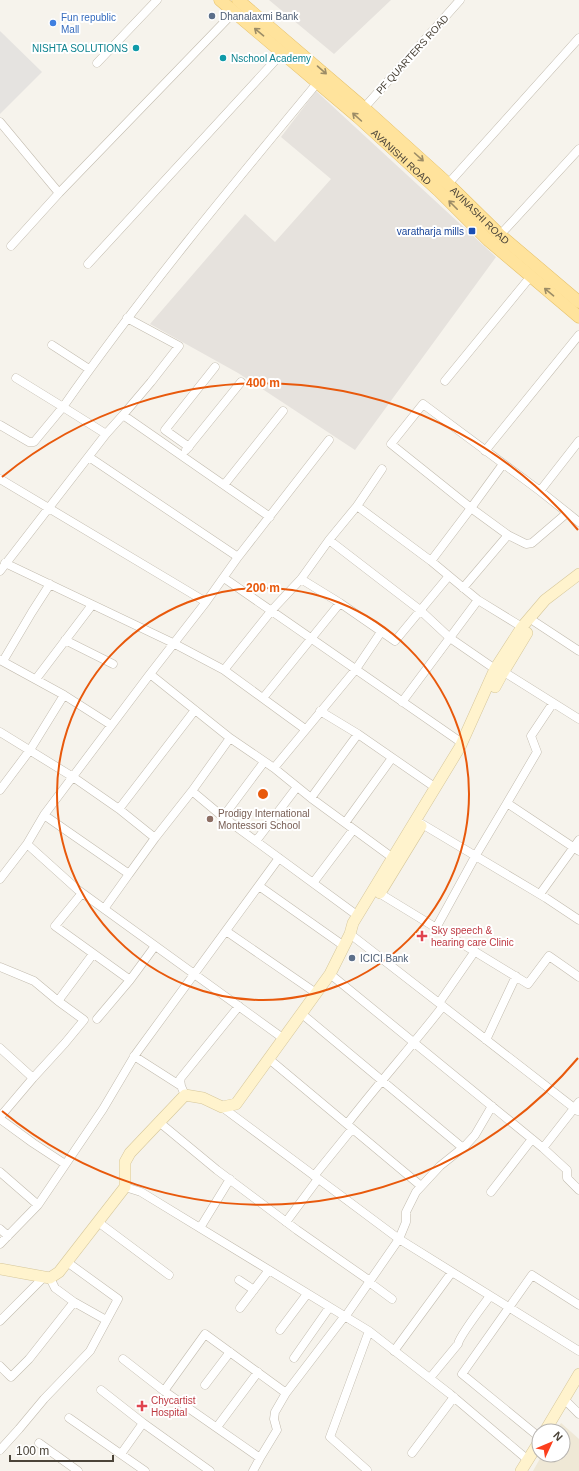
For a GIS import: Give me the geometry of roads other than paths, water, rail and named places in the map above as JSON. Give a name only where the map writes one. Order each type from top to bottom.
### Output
[{"type":"main road","name":"AVANISHI ROAD","points":[[220,0],[318,82],[439,191],[488,240],[579,317]]},
{"type":"main road","name":"AVINASHI ROAD","points":[[238,0],[364,108],[448,184],[500,235],[579,302]]},
{"type":"street","points":[[97,63],[157,0]]},
{"type":"street","name":"PF QUARTERS ROAD","points":[[364,108],[460,0]]},
{"type":"street","points":[[11,246],[59,193],[234,12]]},
{"type":"street","points":[[448,184],[579,38]]},
{"type":"street","points":[[88,264],[283,52]]},
{"type":"street","points":[[0,425],[29,442],[34,442],[127,318],[222,196],[318,82]]},
{"type":"street","points":[[0,122],[59,193]]},
{"type":"street","points":[[500,235],[579,149]]},
{"type":"street","points":[[445,381],[531,276]]},
{"type":"street","points":[[0,571],[106,434],[151,382],[178,346],[127,318]]},
{"type":"street","points":[[486,451],[579,335]]},
{"type":"street","points":[[52,345],[89,369]]},
{"type":"street","points":[[189,447],[165,430],[215,367]]},
{"type":"street","points":[[16,378],[106,434]]},
{"type":"street","points":[[182,456],[241,382]]},
{"type":"street","points":[[567,513],[532,543],[526,544],[508,535],[470,508],[391,444],[423,404],[579,522]]},
{"type":"street","points":[[224,485],[283,411]]},
{"type":"street","points":[[123,415],[270,516]]},
{"type":"street","points":[[0,879],[27,844],[44,815],[73,776],[173,643],[206,602],[238,557],[329,440]]},
{"type":"street","points":[[540,491],[579,441]]},
{"type":"street","points":[[89,457],[238,557]]},
{"type":"street","points":[[431,561],[503,464]]},
{"type":"street","points":[[224,670],[272,610],[301,579],[329,540],[357,506],[382,469]]},
{"type":"street","points":[[1,482],[206,602]]},
{"type":"street","points":[[357,506],[431,561],[448,577],[478,600],[522,627]]},
{"type":"street","points":[[463,588],[508,535]]},
{"type":"street","points":[[329,540],[420,610],[450,638],[500,671],[579,719]]},
{"type":"street","points":[[5,563],[173,643],[224,670],[306,729]]},
{"type":"street","points":[[350,934],[364,920],[395,860],[462,743],[522,627],[545,600],[579,574]]},
{"type":"street","points":[[301,579],[340,603],[395,641],[448,577]]},
{"type":"street","points":[[224,578],[462,743]]},
{"type":"street","points":[[50,584],[2,661],[64,695],[111,726]]},
{"type":"street","points":[[222,1107],[236,1104],[330,974],[350,934],[353,923],[395,860],[422,824],[470,743],[500,676],[500,671],[528,631],[550,605],[579,584]]},
{"type":"street","points":[[402,702],[478,600]]},
{"type":"street","points":[[263,698],[340,603]]},
{"type":"street","points":[[36,679],[92,605]]},
{"type":"street","points":[[535,622],[579,651]]},
{"type":"street","points":[[274,768],[356,669],[381,632]]},
{"type":"street","points":[[65,640],[113,664]]},
{"type":"street","points":[[150,674],[230,738],[274,768],[353,830],[395,860]]},
{"type":"street","points":[[0,790],[30,750],[64,695]]},
{"type":"street","points":[[436,928],[476,855],[537,752],[531,736],[553,704]]},
{"type":"street","points":[[119,809],[195,710]]},
{"type":"street","points":[[320,711],[358,734],[436,788]]},
{"type":"street","points":[[0,732],[73,776],[119,809],[155,838]]},
{"type":"street","points":[[311,798],[358,734]]},
{"type":"street","points":[[104,909],[128,874],[192,791],[230,738]]},
{"type":"street","points":[[345,823],[392,758]]},
{"type":"street","points":[[223,816],[264,762]]},
{"type":"street","points":[[256,841],[297,787]]},
{"type":"street","points":[[192,791],[256,841],[358,916]]},
{"type":"street","points":[[507,803],[576,849]]},
{"type":"street","points":[[44,815],[128,874]]},
{"type":"street","points":[[422,824],[540,894],[579,920]]},
{"type":"street","points":[[313,883],[353,830]]},
{"type":"street","points":[[540,894],[576,849],[579,840]]},
{"type":"street","points":[[27,844],[82,893],[284,1039]]},
{"type":"street","points":[[0,1244],[38,1205],[103,1109],[134,1056],[280,858]]},
{"type":"street","points":[[259,886],[344,946]]},
{"type":"street","points":[[82,893],[55,926],[130,980]]},
{"type":"street","points":[[379,893],[528,984],[549,956],[579,977]]},
{"type":"street","points":[[226,931],[316,993]]},
{"type":"street","points":[[350,934],[486,1040],[578,1107],[543,1148]]},
{"type":"street","points":[[97,1019],[130,980],[155,946]]},
{"type":"street","points":[[286,1222],[381,1081],[415,1042],[475,951]]},
{"type":"street","points":[[58,1001],[93,954]]},
{"type":"street","points":[[0,966],[34,981],[84,1020],[0,1118],[33,1143],[65,1164]]},
{"type":"street","points":[[330,974],[543,1148],[567,1170],[567,1178],[579,1190]]},
{"type":"street","points":[[486,1040],[516,976]]},
{"type":"street","points":[[183,1090],[180,1079],[239,1006]]},
{"type":"street","points":[[302,1014],[463,1148]]},
{"type":"street","points":[[0,1048],[33,1078]]},
{"type":"street","points":[[134,1056],[183,1090],[222,1107],[399,1239],[579,1351]]},
{"type":"street","points":[[269,1059],[421,1186]]},
{"type":"street","points":[[0,1320],[47,1278],[59,1272],[67,1262],[126,1187],[125,1162],[130,1154],[159,1122],[183,1090]]},
{"type":"street","points":[[253,1471],[277,1430],[274,1419],[275,1412],[286,1393],[370,1282],[399,1239],[406,1222],[406,1212],[416,1192],[440,1166],[463,1148],[476,1135],[492,1106]]},
{"type":"street","points":[[159,1122],[286,1222],[392,1299]]},
{"type":"street","points":[[491,1192],[532,1139]]},
{"type":"street","points":[[0,1172],[38,1205]]},
{"type":"street","points":[[200,1228],[230,1179]]},
{"type":"street","points":[[126,1187],[141,1192],[369,1331],[454,1397],[528,1460]]},
{"type":"street","points":[[98,1222],[169,1275]]},
{"type":"street","points":[[0,1229],[8,1236]]},
{"type":"street","points":[[0,1450],[44,1399],[90,1350],[118,1299],[67,1262]]},
{"type":"street","points":[[0,1269],[47,1278],[55,1288],[74,1302],[106,1320]]},
{"type":"street","points":[[240,1308],[268,1270]]},
{"type":"street","points":[[394,1351],[452,1272]]},
{"type":"street","points":[[531,1430],[462,1374],[532,1275],[579,1305]]},
{"type":"street","points":[[238,1280],[254,1290]]},
{"type":"street","points":[[280,1330],[307,1294]]},
{"type":"street","points":[[430,1378],[458,1344],[463,1333],[490,1296]]},
{"type":"street","points":[[0,1366],[11,1377],[29,1359],[74,1302]]},
{"type":"street","points":[[294,1358],[329,1308]]},
{"type":"street","points":[[367,1470],[330,1437],[369,1331]]},
{"type":"street","points":[[164,1392],[205,1334],[286,1393]]},
{"type":"street","points":[[204,1385],[230,1352]]},
{"type":"street","points":[[123,1359],[164,1392],[260,1458]]},
{"type":"street","points":[[217,1427],[258,1372]]},
{"type":"street","points":[[550,1423],[579,1374]]},
{"type":"street","points":[[101,1390],[143,1423],[210,1471]]},
{"type":"street","points":[[412,1453],[454,1397]]},
{"type":"street","points":[[564,1399],[579,1414]]},
{"type":"street","points":[[68,1418],[145,1471]]},
{"type":"street","points":[[121,1454],[143,1423]]},
{"type":"street","points":[[39,1443],[78,1471]]},
{"type":"street","points":[[521,1471],[531,1455]]},
{"type":"place","name":"Dhanalaxmi Bank","points":[[212,16]]},
{"type":"place","name":"Fun republic Mall","points":[[53,23]]},
{"type":"place","name":"NISHTA SOLUTIONS","points":[[136,48]]},
{"type":"place","name":"Nschool Academy","points":[[223,58]]},
{"type":"place","name":"varatharja mills","points":[[472,231]]},
{"type":"place","name":"Prodigy International Montessori School","points":[[210,819]]},
{"type":"place","name":"Sky speech & hearing care Clinic","points":[[422,936]]},
{"type":"place","name":"ICICI Bank","points":[[352,958]]},
{"type":"place","name":"Chycartist Hospital","points":[[142,1406]]}]
